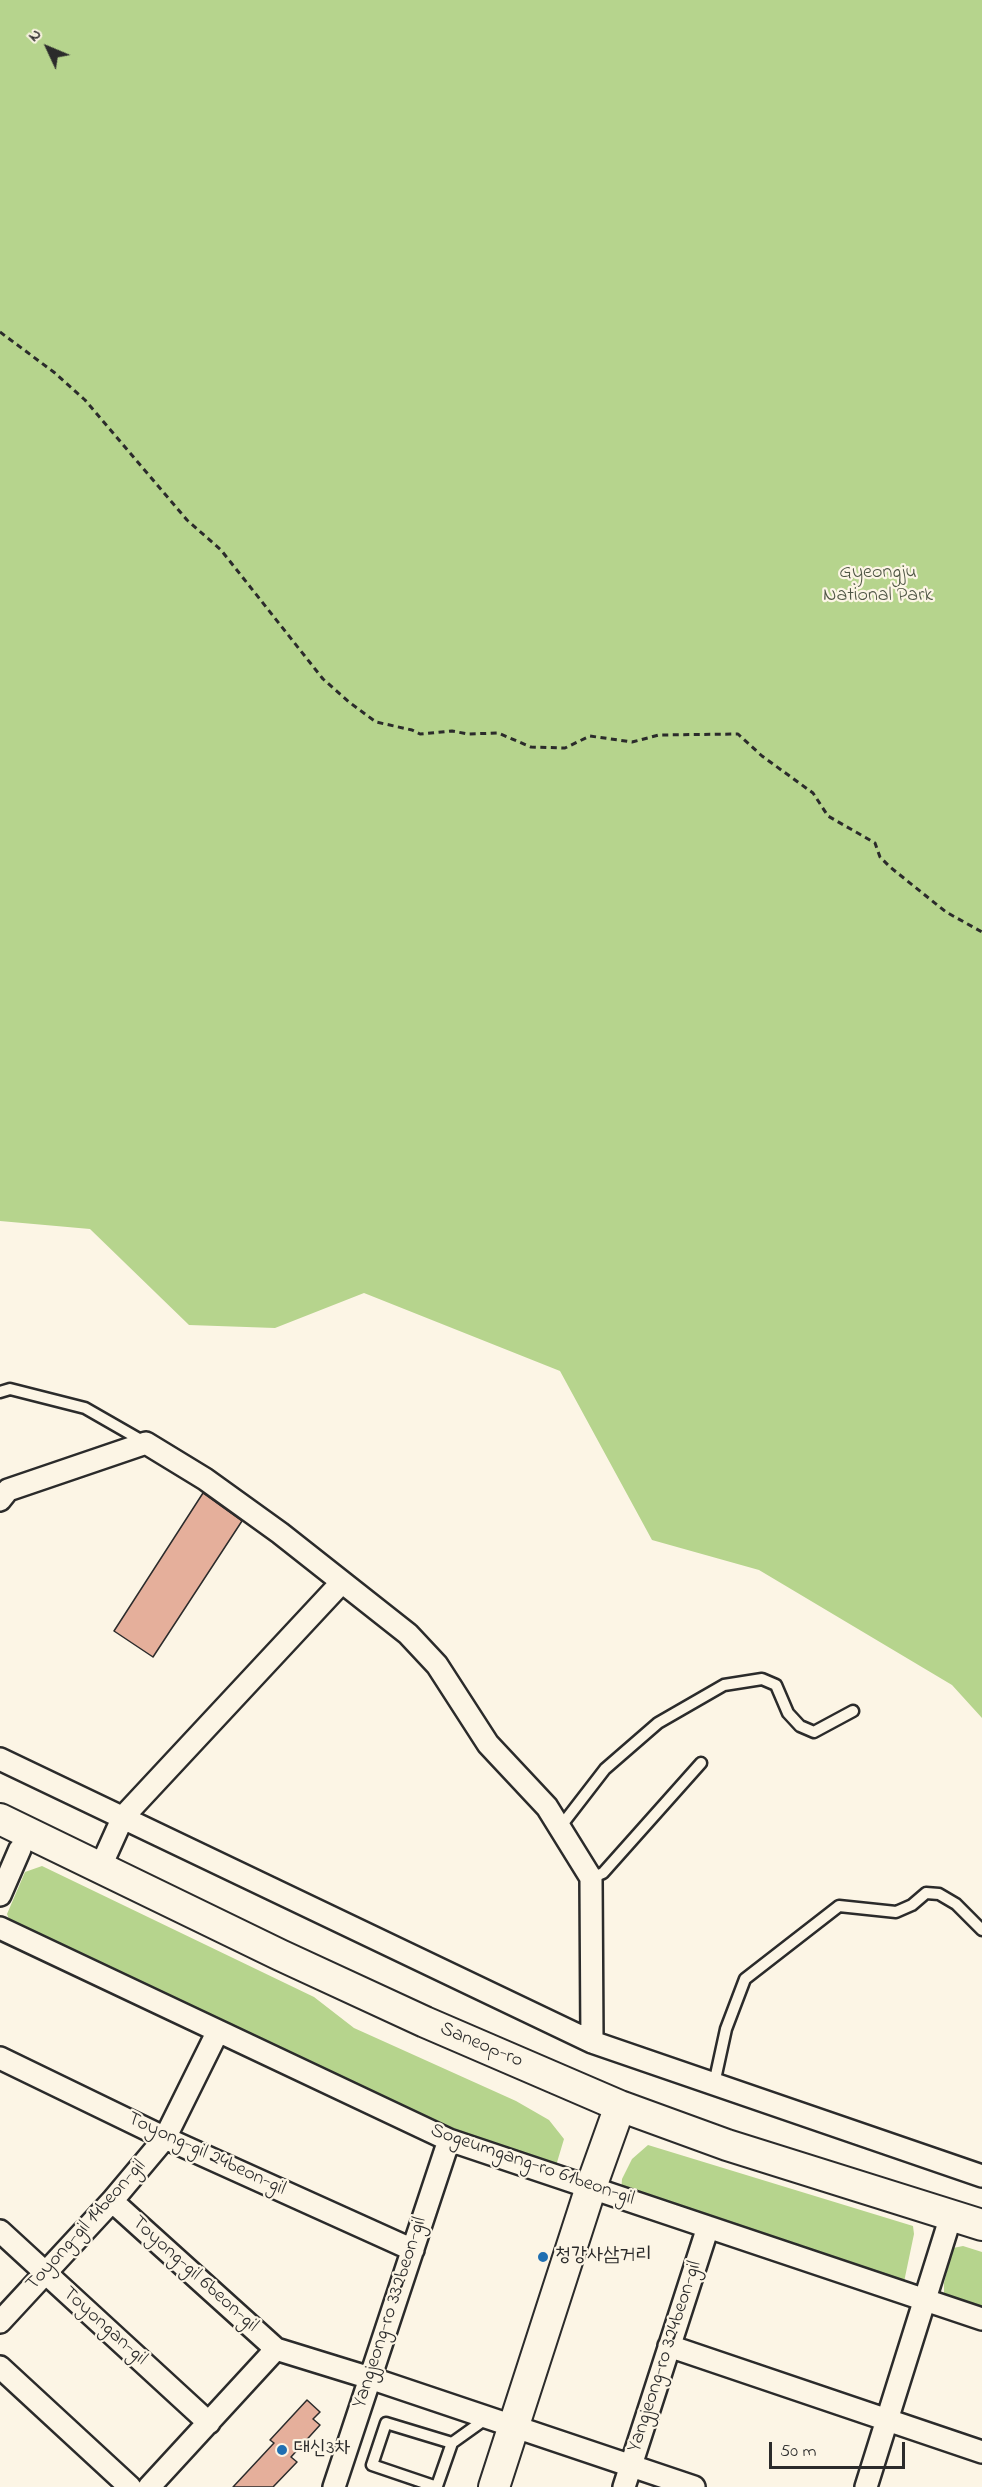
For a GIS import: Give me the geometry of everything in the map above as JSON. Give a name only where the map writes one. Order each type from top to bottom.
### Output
[{"type":"street","points":[[0,1500],[8,1490],[146,1443],[205,1479],[408,1634],[437,1665],[488,1744],[547,1807],[561,1826],[591,1878],[592,2042]]},
{"type":"street","points":[[100,1868],[123,1817],[342,1582]]},
{"type":"street","points":[[0,1759],[592,2042],[982,2176]]},
{"type":"street","name":"Saneop-ro","points":[[0,1819],[280,1955],[618,2113]]},
{"type":"street","points":[[0,1895],[10,1845]]},
{"type":"street","name":"Saneop-ro","points":[[10,1845],[418,2039],[618,2113],[727,2145],[949,2223],[982,2242]]},
{"type":"street","name":"Sogeumgang-ro 61beon-gil","points":[[0,1928],[449,2140],[982,2319]]},
{"type":"street","name":"Toyong-gil 14beon-gil","points":[[0,2322],[112,2201],[165,2138],[218,2031]]},
{"type":"street","name":"Toyong-gil 24beon-gil","points":[[0,2058],[165,2138],[413,2250]]},
{"type":"street","points":[[494,2487],[501,2423],[618,2113]]},
{"type":"street","name":"Yangjeong-ro 332beon-gil","points":[[334,2487],[449,2140]]},
{"type":"street","name":"Toyong-gil 6beon-gil","points":[[112,2201],[276,2349],[370,2378],[694,2487]]},
{"type":"street","points":[[866,2487],[949,2223]]},
{"type":"street","name":"Saneop-ro","points":[[949,2223],[982,2225]]},
{"type":"street","name":"Yangjeong-ro 324beon-gil","points":[[624,2487],[708,2226]]},
{"type":"street","name":"Toyongan-gil","points":[[0,2231],[208,2423]]},
{"type":"street","points":[[669,2346],[982,2452]]},
{"type":"street","points":[[149,2487],[276,2349]]},
{"type":"street","points":[[0,2367],[130,2487]]},
{"type":"lane","points":[[0,1392],[10,1389],[85,1408],[146,1443]]},
{"type":"lane","points":[[561,1826],[605,1769],[658,1723],[724,1685],[762,1679],[776,1685],[788,1713],[800,1726],[814,1732],[854,1711]]},
{"type":"lane","points":[[591,1878],[603,1873],[701,1763]]},
{"type":"lane","points":[[714,2084],[726,2029],[745,1979],[839,1906],[896,1912],[912,1905],[926,1893],[939,1894],[956,1904],[982,1930]]},
{"type":"lane","points":[[452,2443],[437,2486],[372,2465],[386,2423],[452,2443],[501,2423]]},
{"type":"path","points":[[0,332],[55,373],[85,400],[187,520],[221,550],[323,679],[376,722],[420,734],[452,731],[468,734],[498,733],[531,747],[565,748],[590,736],[632,742],[659,735],[738,734],[762,756],[813,794],[828,816],[875,843],[880,857],[890,867],[946,912],[982,932]]},
{"type":"green space","name":"Gyeongju National Park","points":[[0,0],[982,0],[982,1718],[952,1685],[759,1570],[652,1540],[560,1371],[364,1293],[275,1328],[189,1325],[90,1229],[0,1221]]},
{"type":"green space","points":[[42,1866],[314,1997],[354,2028],[516,2101],[549,2120],[564,2139],[555,2169],[452,2135],[12,1927],[7,1914],[25,1872]]},
{"type":"green space","points":[[648,2145],[913,2226],[914,2234],[904,2282],[621,2193],[622,2179],[632,2159]]},
{"type":"green space","points":[[963,2246],[982,2252],[982,2310],[944,2297],[944,2283],[953,2248]]},
{"type":"building","points":[[203,1493],[242,1521],[153,1657],[114,1631]]},
{"type":"building","name":"대신3차","points":[[307,2400],[320,2412],[313,2419],[320,2425],[291,2457],[297,2462],[273,2487],[233,2487],[274,2443],[270,2440]]},
{"type":"place","name":"청강사삼거리","points":[[543,2257]]},
{"type":"place","name":"대신3차","points":[[282,2450]]}]
